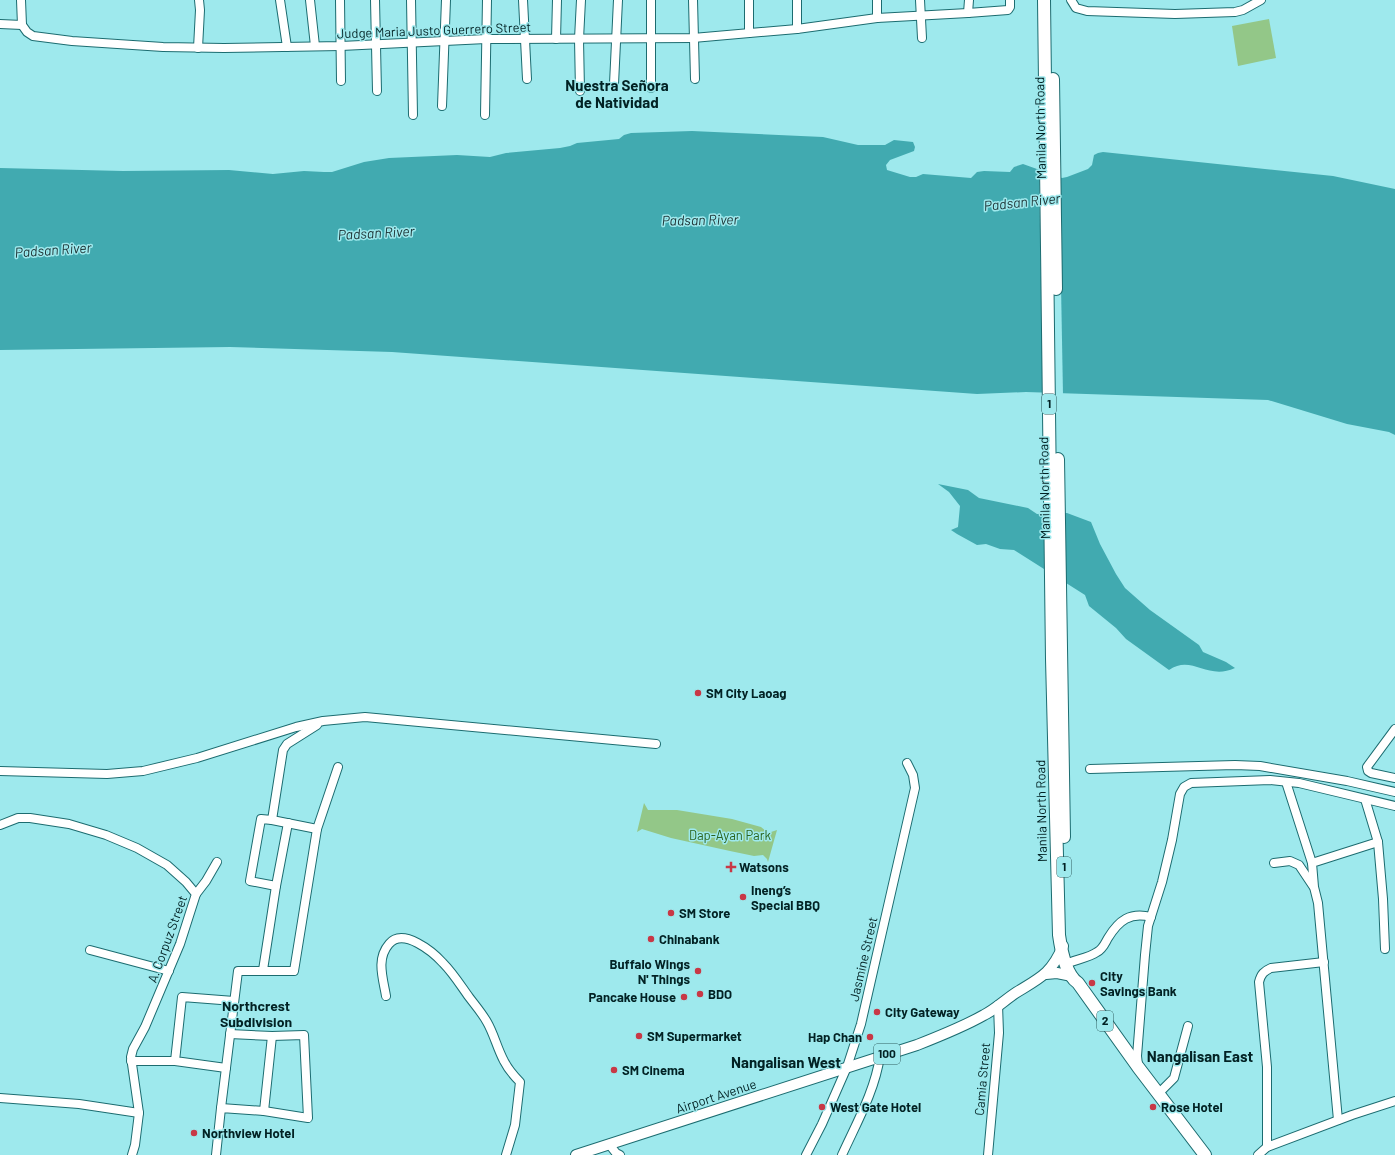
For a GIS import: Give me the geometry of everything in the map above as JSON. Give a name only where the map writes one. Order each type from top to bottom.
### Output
[{"type":"highway","name":"Manila North Road","points":[[1044,0],[1048,16],[1062,943],[1073,973],[1138,1067],[1205,1155]]},
{"type":"highway","name":"Manila North Road","points":[[1048,16],[1052,0]]},
{"type":"main road","name":"Airport Avenue","points":[[580,1154],[847,1066],[917,1045],[953,1030],[986,1014],[1035,981],[1046,971],[1062,943]]},
{"type":"main road","name":"Airport Avenue","points":[[1017,992],[1032,977],[1046,971],[1057,944],[1062,943]]},
{"type":"main road","points":[[1046,971],[1073,973]]},
{"type":"street","points":[[0,24],[22,25],[21,0]]},
{"type":"street","points":[[198,48],[200,10],[199,0]]},
{"type":"street","points":[[280,0],[287,47]]},
{"type":"street","points":[[310,0],[315,46]]},
{"type":"street","points":[[340,0],[342,81]]},
{"type":"street","points":[[375,0],[377,91]]},
{"type":"street","points":[[411,0],[413,115]]},
{"type":"street","points":[[442,106],[446,0]]},
{"type":"street","points":[[485,115],[487,0]]},
{"type":"street","points":[[523,0],[527,79]]},
{"type":"street","points":[[556,39],[557,0]]},
{"type":"street","points":[[580,91],[579,39],[581,0]]},
{"type":"street","points":[[614,84],[618,0]]},
{"type":"street","points":[[651,0],[651,88]]},
{"type":"street","points":[[693,0],[695,79]]},
{"type":"street","points":[[749,0],[749,34]]},
{"type":"street","points":[[797,0],[797,29]]},
{"type":"street","points":[[877,0],[877,18]]},
{"type":"street","points":[[920,0],[922,38]]},
{"type":"street","points":[[968,0],[968,14]]},
{"type":"street","name":"Judge Maria Justo Guerrero Street","points":[[22,25],[27,32],[34,36],[72,41],[198,48],[341,46],[486,39],[693,38],[797,29],[877,18],[968,14],[1008,10],[1010,7],[1010,0]]},
{"type":"street","points":[[1071,0],[1076,8],[1087,11],[1175,14],[1235,12],[1243,10],[1261,0]]},
{"type":"street","points":[[0,771],[106,774],[143,771],[196,758],[296,727],[323,721],[365,717],[656,744]]},
{"type":"street","points":[[272,820],[283,750],[287,744],[323,721]]},
{"type":"street","points":[[1395,729],[1367,767],[1368,771],[1371,773],[1395,778]]},
{"type":"street","name":"Jasmine Street","points":[[806,1155],[822,1124],[847,1066],[861,1024],[915,788],[913,775],[907,763]]},
{"type":"street","points":[[1090,769],[1235,765],[1260,766],[1347,781],[1395,792]]},
{"type":"street","points":[[216,1155],[238,971],[294,971],[317,829],[338,767]]},
{"type":"street","points":[[1138,1067],[1137,1056],[1148,926],[1162,882],[1172,840],[1180,794],[1184,786],[1190,783],[1270,780],[1299,783],[1395,806]]},
{"type":"street","points":[[1286,782],[1312,863],[1324,962],[1338,1120]]},
{"type":"street","points":[[1365,799],[1378,842],[1383,899],[1385,949]]},
{"type":"street","name":"A. Corpuz Street","points":[[0,825],[18,818],[30,818],[69,824],[106,835],[137,848],[167,865],[186,882],[196,894],[180,944],[145,1027],[133,1049],[131,1060],[139,1113],[135,1145],[132,1155]]},
{"type":"street","points":[[276,886],[250,881],[261,819],[317,829]]},
{"type":"street","points":[[263,970],[276,886],[288,823]]},
{"type":"street","points":[[1312,863],[1378,842]]},
{"type":"street","points":[[1274,863],[1290,861],[1299,865],[1314,887]]},
{"type":"street","points":[[196,894],[206,881],[216,862]]},
{"type":"street","points":[[1073,973],[1103,947],[1117,926],[1124,919],[1142,915],[1151,917]]},
{"type":"street","points":[[386,996],[381,966],[383,952],[390,942],[395,939],[410,939],[420,944],[443,963],[487,1021],[504,1061],[509,1070],[520,1082],[515,1125],[506,1155]]},
{"type":"street","points":[[90,950],[169,971]]},
{"type":"street","points":[[1267,1147],[1267,1061],[1259,982],[1265,971],[1271,968],[1324,962]]},
{"type":"street","points":[[175,1061],[182,997],[234,1001]]},
{"type":"street","name":"Camia Street","points":[[988,1155],[999,1033],[998,1005]]},
{"type":"street","points":[[1159,1093],[1174,1078],[1188,1026]]},
{"type":"street","points":[[221,1108],[264,1111],[308,1118],[304,1035],[272,1036],[230,1034]]},
{"type":"street","points":[[264,1111],[272,1036]]},
{"type":"street","points":[[842,1155],[867,1098],[880,1056]]},
{"type":"street","points":[[131,1060],[175,1061],[226,1068]]},
{"type":"street","points":[[0,1098],[79,1104],[139,1113]]},
{"type":"street","points":[[1258,1155],[1267,1147],[1338,1120],[1395,1101]]},
{"type":"street","points":[[609,1144],[616,1153],[620,1155]]},
{"type":"green space","points":[[1269,19],[1276,58],[1238,66],[1232,26]]},
{"type":"green space","name":"Dap-Ayan Park","points":[[644,803],[648,810],[677,810],[732,819],[761,827],[768,833],[777,830],[768,862],[763,855],[754,856],[730,851],[671,838],[642,829],[637,832]]},
{"type":"water","name":"Padsan River","points":[[692,131],[823,137],[858,145],[885,145],[894,140],[913,142],[915,147],[914,151],[890,160],[886,165],[887,170],[910,177],[916,177],[923,174],[971,178],[977,172],[1010,172],[1014,167],[1023,164],[1062,178],[1088,169],[1092,165],[1094,155],[1103,152],[1333,176],[1395,189],[1395,435],[1389,432],[1347,424],[1268,400],[1026,392],[977,394],[392,352],[230,347],[0,350],[0,168],[123,171],[229,170],[273,174],[304,171],[332,172],[364,162],[389,158],[457,155],[490,157],[506,153],[560,148],[577,143],[619,139],[624,135],[631,133]]},
{"type":"water","points":[[938,484],[968,490],[979,498],[1028,508],[1037,514],[1067,513],[1091,522],[1100,544],[1125,588],[1150,610],[1199,645],[1203,652],[1226,662],[1235,668],[1216,672],[1185,665],[1177,666],[1169,670],[1126,639],[1116,628],[1089,606],[1085,595],[1014,550],[1000,549],[986,544],[977,545],[951,530],[958,527],[960,506],[949,492]]},
{"type":"pier","points":[[1039,168],[1059,175],[1063,395],[1043,395]]},
{"type":"place","name":"SM City Laoag","points":[[698,693]]},
{"type":"place","name":"Watsons","points":[[731,867]]},
{"type":"place","name":"Ineng’s Special BBQ","points":[[743,897]]},
{"type":"place","name":"SM Store","points":[[671,913]]},
{"type":"place","name":"Chinabank","points":[[651,939]]},
{"type":"place","name":"Buffalo Wings N' Things","points":[[698,971]]},
{"type":"place","name":"City Savings Bank","points":[[1092,983]]},
{"type":"place","name":"BDO","points":[[700,994]]},
{"type":"place","name":"Pancake House","points":[[684,997]]},
{"type":"place","name":"City Gateway","points":[[877,1012]]},
{"type":"place","name":"SM Supermarket","points":[[639,1036]]},
{"type":"place","name":"Hap Chan","points":[[870,1037]]},
{"type":"place","name":"SM Cinema","points":[[614,1070]]},
{"type":"place","name":"West Gate Hotel","points":[[822,1107]]},
{"type":"place","name":"Rose Hotel","points":[[1153,1107]]},
{"type":"place","name":"Northview Hotel","points":[[194,1133]]},
{"type":"district","name":"Nuestra Señora de Natividad","points":[[617,94]]},
{"type":"district","name":"Northcrest Subdivision","points":[[256,1014]]},
{"type":"district","name":"Nangalisan East","points":[[1200,1057]]},
{"type":"district","name":"Nangalisan West","points":[[786,1063]]}]
